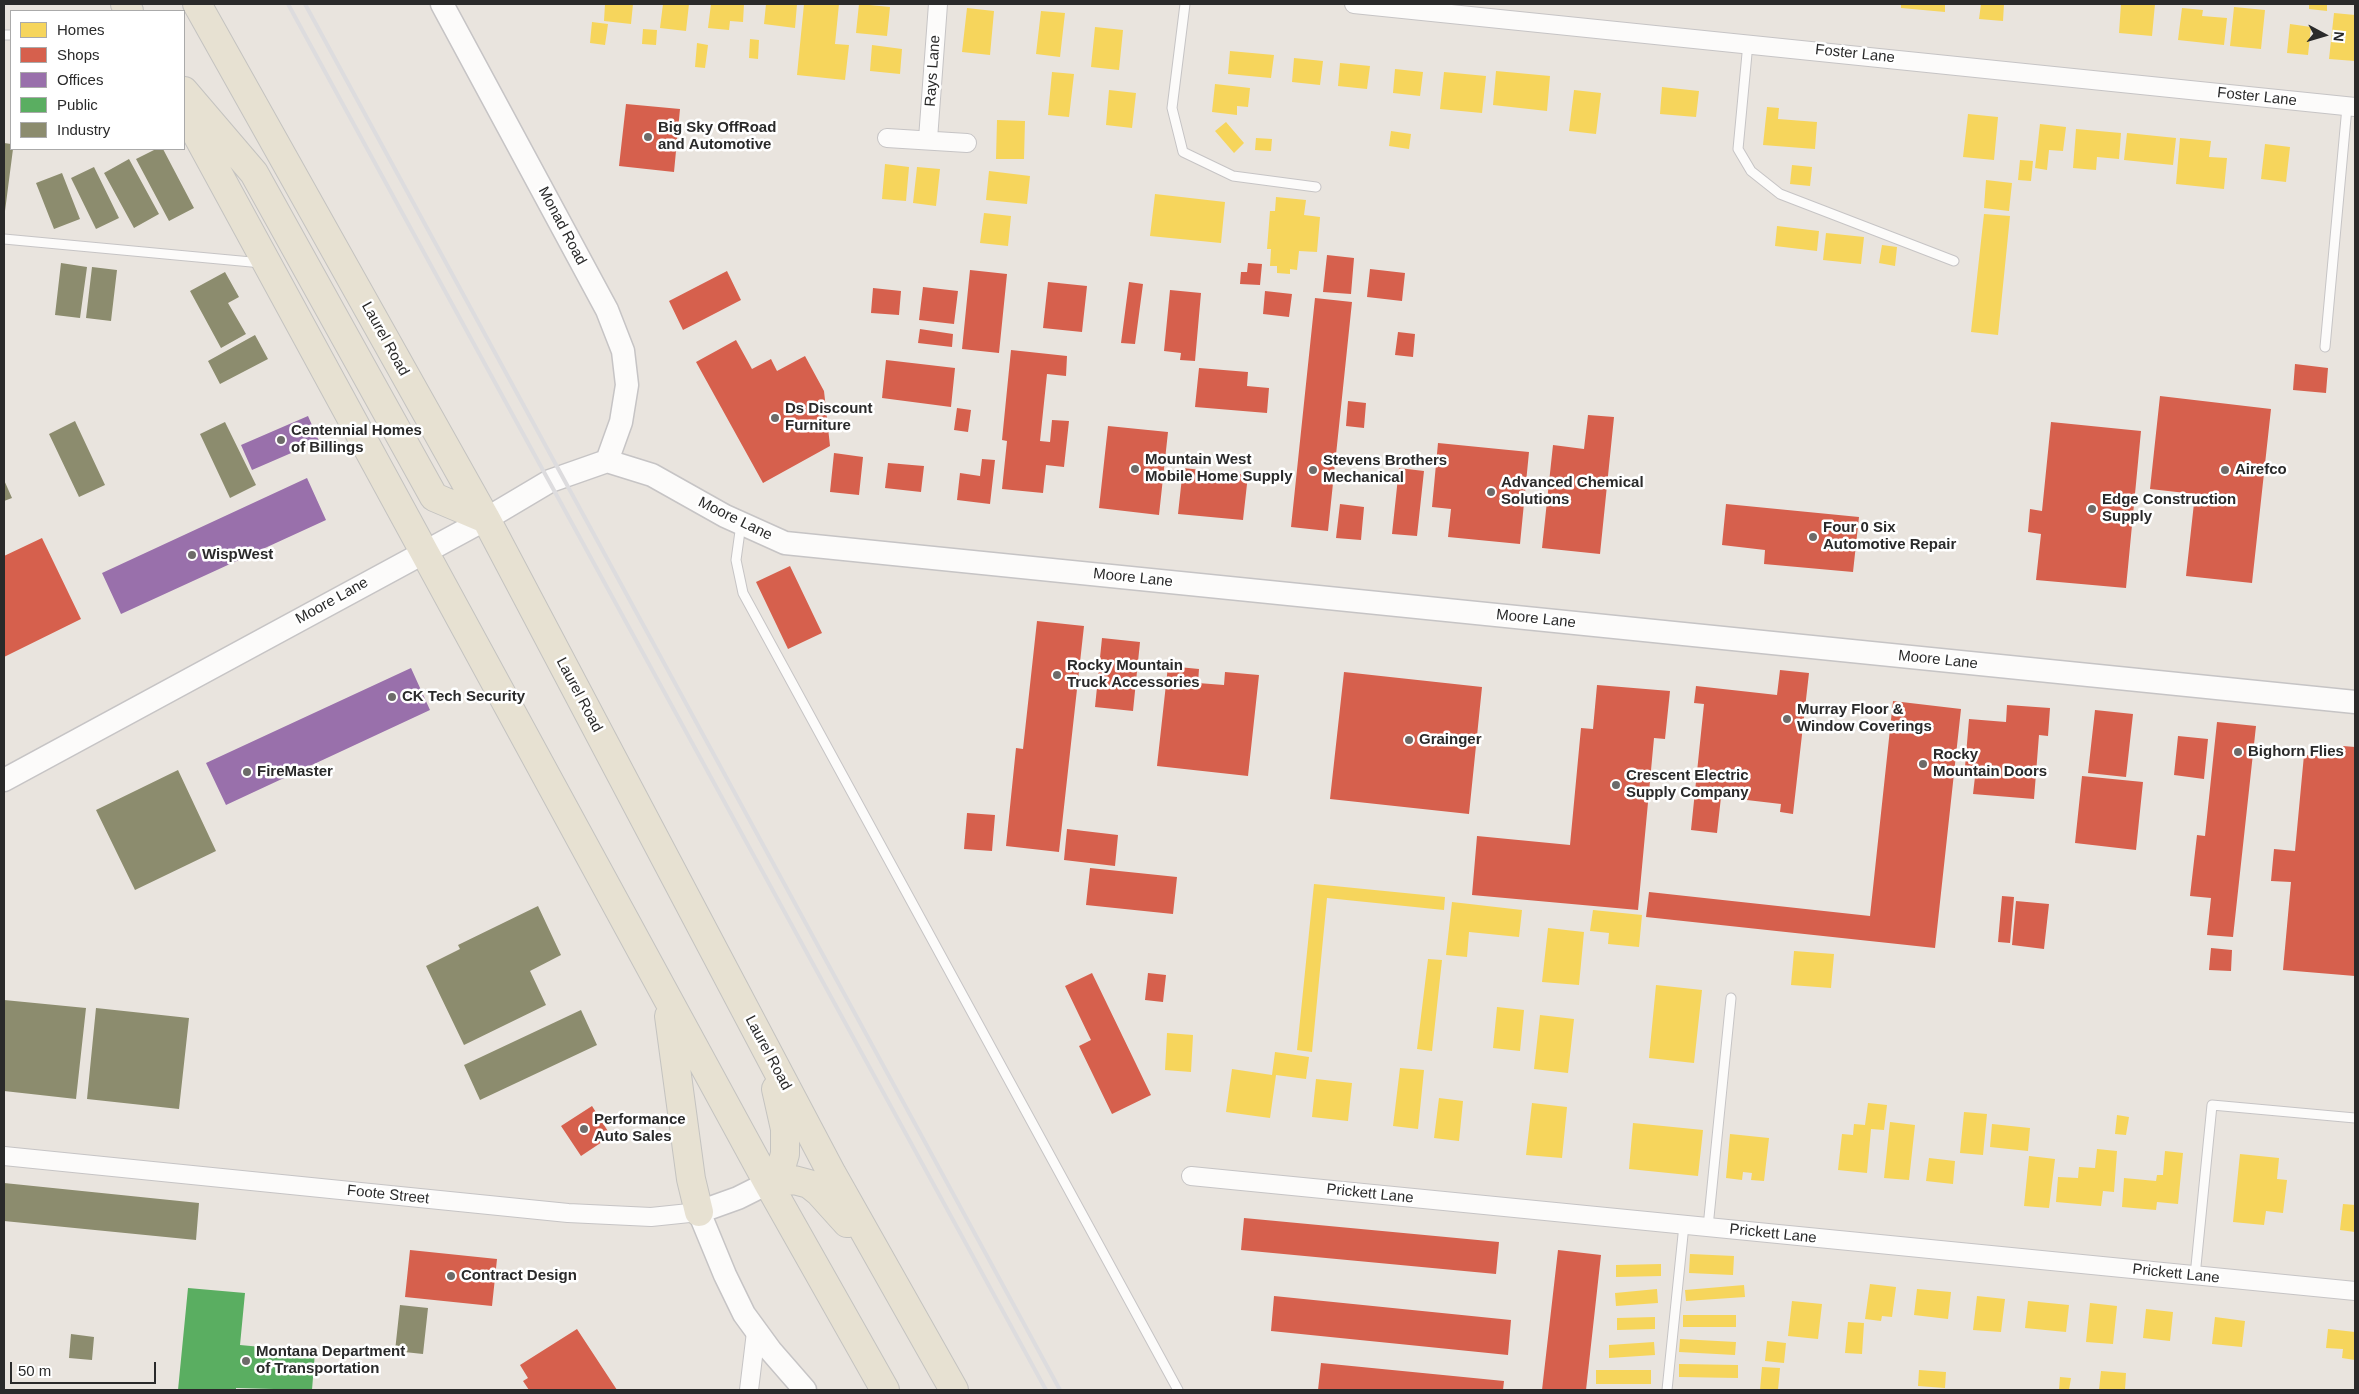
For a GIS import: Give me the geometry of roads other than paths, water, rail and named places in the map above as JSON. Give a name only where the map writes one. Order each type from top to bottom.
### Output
[{"type":"main road","name":"Laurel Road","points":[[197,4],[486,519],[755,1028],[880,1259],[954,1390]]},
{"type":"main road","points":[[185,92],[254,173],[434,497],[486,519]]},
{"type":"main road","points":[[185,113],[768,1183],[885,1390]]},
{"type":"main road","points":[[664,992],[676,1060],[691,1179],[700,1212]]},
{"type":"main road","points":[[755,1028],[780,1102],[785,1129],[783,1164],[777,1176],[768,1183]]},
{"type":"main road","points":[[768,1183],[794,1180],[809,1184],[819,1192],[880,1259]]},
{"type":"street","name":"Monad Road","points":[[442,4],[607,310],[623,351],[627,384],[621,422],[607,461]]},
{"type":"street","name":"Rays Lane","points":[[928,139],[938,4]]},
{"type":"street","name":"Foster Lane","points":[[1354,4],[1748,43],[2351,107]]},
{"type":"street","points":[[887,138],[928,139],[967,143]]},
{"type":"street","name":"Moore Lane","points":[[4,780],[486,519],[550,481],[607,461],[652,475],[741,524],[785,543],[2355,702]]},
{"type":"street","name":"Foote Street","points":[[4,1156],[575,1213],[651,1217],[700,1212],[738,1198],[768,1183]]},
{"type":"street","name":"Prickett Lane","points":[[1192,1176],[2355,1291]]},
{"type":"street","points":[[700,1212],[734,1294],[756,1332],[805,1390]]},
{"type":"street","points":[[749,1390],[756,1332]]},
{"type":"lane","points":[[1185,4],[1172,108],[1183,152],[1233,176],[1316,187]]},
{"type":"lane","points":[[1748,43],[1738,149],[1751,171],[1780,194],[1954,261]]},
{"type":"lane","points":[[2325,347],[2351,107]]},
{"type":"lane","points":[[4,239],[268,263]]},
{"type":"lane","points":[[741,524],[736,560],[743,593],[1178,1390]]},
{"type":"lane","points":[[1708,1227],[1731,998]]},
{"type":"lane","points":[[2195,1276],[2212,1104],[2355,1118]]},
{"type":"lane","points":[[1667,1390],[1684,1225]]},
{"type":"railway","points":[[288,4],[1046,1390]]},
{"type":"railway","points":[[305,4],[1060,1390]]},
{"type":"place","name":"Big Sky OffRoad and Automotive","points":[[648,137]]},
{"type":"place","name":"Ds Discount Furniture","points":[[775,418]]},
{"type":"place","name":"Centennial Homes of Billings","points":[[281,440]]},
{"type":"place","name":"Mountain West Mobile Home Supply","points":[[1135,469]]},
{"type":"place","name":"Stevens Brothers Mechanical","points":[[1313,470]]},
{"type":"place","name":"Airefco","points":[[2225,470]]},
{"type":"place","name":"Advanced Chemical Solutions","points":[[1491,492]]},
{"type":"place","name":"Edge Construction Supply","points":[[2092,509]]},
{"type":"place","name":"Four 0 Six Automotive Repair","points":[[1813,537]]},
{"type":"place","name":"WispWest","points":[[192,555]]},
{"type":"place","name":"Rocky Mountain Truck Accessories","points":[[1057,675]]},
{"type":"place","name":"CK Tech Security","points":[[392,697]]},
{"type":"place","name":"Murray Floor & Window Coverings","points":[[1787,719]]},
{"type":"place","name":"Grainger","points":[[1409,740]]},
{"type":"place","name":"Bighorn Flies","points":[[2238,752]]},
{"type":"place","name":"Rocky Mountain Doors","points":[[1923,764]]},
{"type":"place","name":"FireMaster","points":[[247,772]]},
{"type":"place","name":"Crescent Electric Supply Company","points":[[1616,785]]},
{"type":"place","name":"Performance Auto Sales","points":[[584,1129]]},
{"type":"place","name":"Contract Design","points":[[451,1276]]},
{"type":"place","name":"Montana Department of Transportation","points":[[246,1361]]}]
